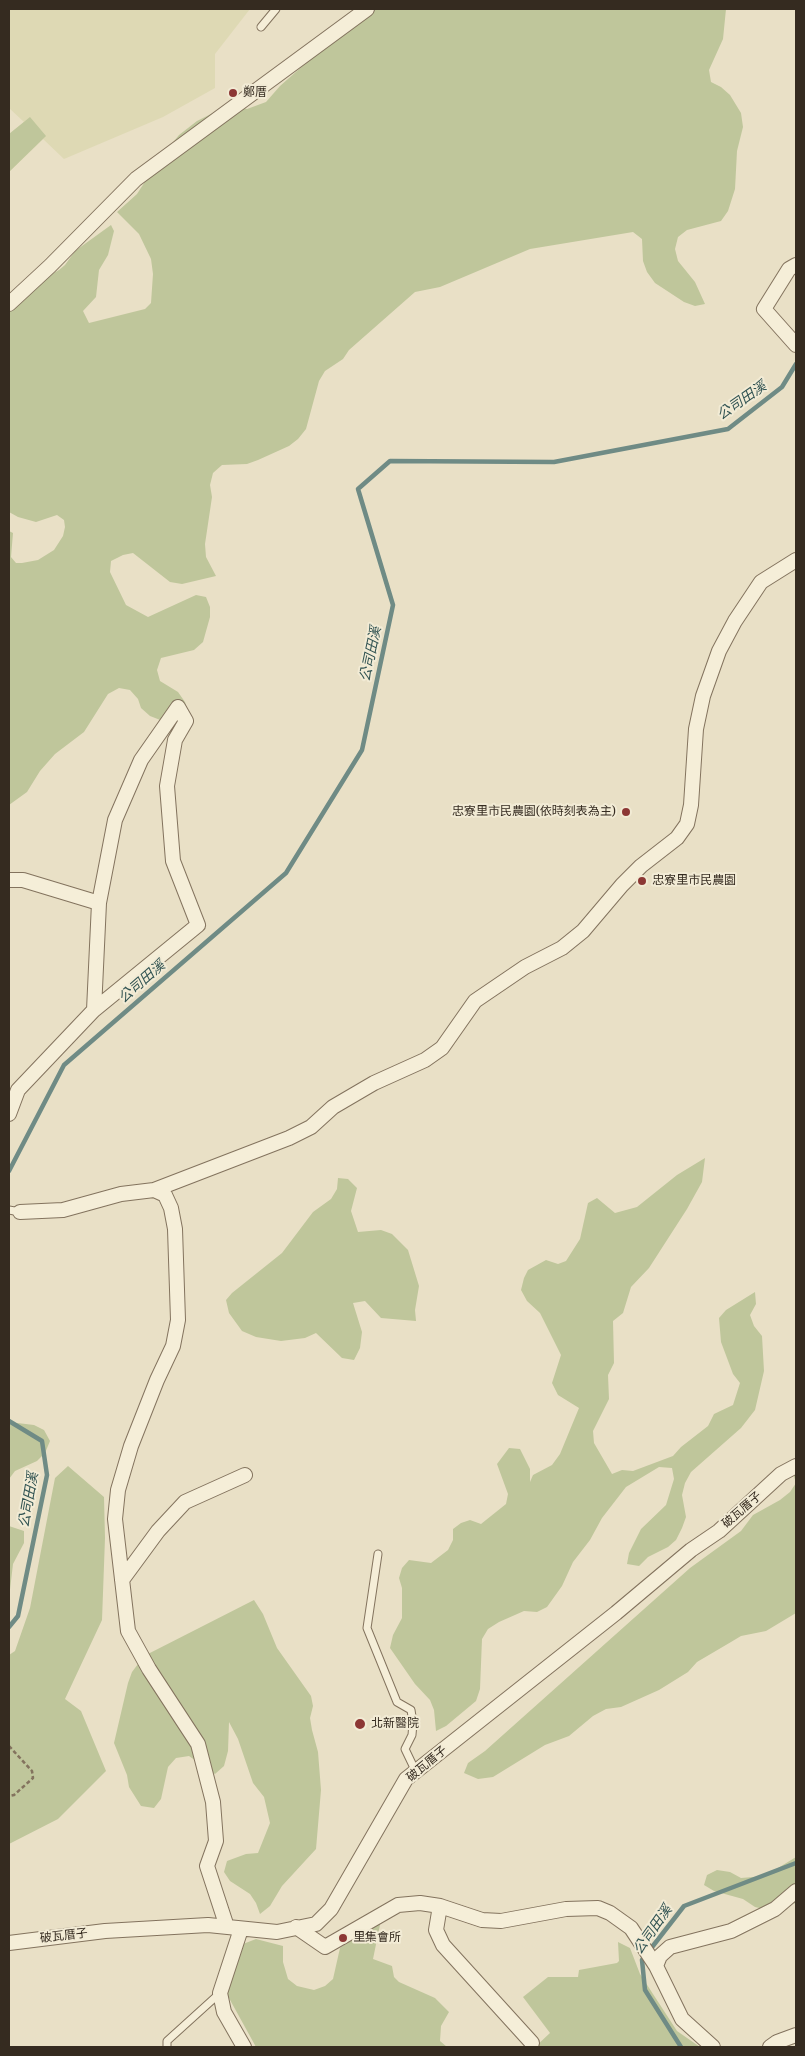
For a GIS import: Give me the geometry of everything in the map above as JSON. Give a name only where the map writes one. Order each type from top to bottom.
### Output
[{"type":"street","points":[[9,304],[50,266],[136,179],[367,9]]},
{"type":"street","points":[[796,266],[789,270],[764,309],[796,345]]},
{"type":"street","points":[[14,1211],[63,1210],[121,1194],[154,1190],[289,1138],[311,1127],[333,1106],[374,1083],[425,1060],[442,1048],[475,1001],[525,967],[562,948],[583,931],[622,885],[641,866],[677,838],[687,824],[696,728],[719,651],[735,621],[761,582],[796,560]]},
{"type":"street","points":[[9,1114],[18,1090],[94,1010],[198,925],[173,861],[167,786],[175,740],[186,721],[178,707],[141,760],[115,820],[99,903],[94,1010]]},
{"type":"street","points":[[9,880],[23,880],[99,903]]},
{"type":"street","points":[[154,1190],[165,1195],[175,1229],[178,1320],[173,1346],[130,1446],[118,1490],[116,1519],[122,1580],[128,1631],[148,1668],[198,1744],[214,1812],[216,1841],[207,1866],[227,1927]]},
{"type":"street","name":"破瓦厝子","points":[[9,1943],[105,1931],[208,1924],[277,1932],[316,1924],[331,1909],[406,1779],[616,1613],[691,1550],[719,1530],[780,1474],[796,1466]]},
{"type":"street","points":[[122,1580],[158,1531],[185,1502],[245,1475]]},
{"type":"street","points":[[655,1964],[660,1956],[670,1947],[731,1931],[793,1899]]},
{"type":"street","points":[[296,1927],[325,1947],[398,1905],[420,1903],[440,1906],[482,1920],[501,1921],[566,1909],[598,1908],[610,1913],[631,1928],[655,1964],[682,2019],[713,2047]]},
{"type":"street","points":[[440,1906],[436,1930],[443,1945],[532,2043]]},
{"type":"street","points":[[241,1929],[220,1993],[224,2012],[244,2047]]},
{"type":"street","points":[[770,2047],[777,2042],[796,2036]]},
{"type":"lane","points":[[261,27],[276,9]]},
{"type":"lane","points":[[378,1554],[367,1628],[397,1702],[410,1710],[413,1724],[412,1735],[405,1749],[416,1772]]},
{"type":"lane","points":[[167,2047],[167,2041],[220,1993]]},
{"type":"path","points":[[9,1746],[32,1771],[33,1778],[14,1796],[9,1796]]},
{"type":"shaded area","points":[[9,9],[250,9],[215,54],[215,88],[163,117],[64,159],[43,139],[9,172],[9,134],[24,122],[9,108]]},
{"type":"green space","points":[[367,9],[726,9],[723,39],[709,70],[711,82],[721,87],[730,95],[741,113],[743,127],[737,151],[735,189],[728,211],[721,221],[687,230],[678,237],[675,249],[678,261],[695,282],[705,304],[695,306],[684,302],[655,283],[647,272],[643,261],[642,239],[633,232],[530,249],[440,287],[415,292],[349,350],[343,359],[325,371],[319,381],[306,429],[298,439],[289,446],[258,460],[247,464],[222,465],[213,473],[210,485],[212,497],[205,544],[206,557],[216,576],[182,584],[170,582],[133,553],[123,555],[111,561],[110,572],[126,605],[148,617],[196,595],[206,597],[210,607],[210,617],[203,642],[194,650],[161,658],[157,670],[160,681],[178,692],[185,702],[188,712],[181,728],[150,716],[141,708],[138,699],[130,690],[119,688],[108,694],[84,732],[55,754],[40,771],[27,792],[9,805],[9,531],[13,533],[11,557],[16,563],[22,563],[38,560],[54,550],[63,536],[65,527],[64,520],[57,515],[36,522],[18,517],[9,512],[9,298],[59,270],[75,251],[111,225],[114,231],[108,255],[99,270],[96,297],[83,311],[89,323],[145,309],[151,303],[153,274],[151,259],[139,234],[117,212],[137,194],[161,157],[179,135],[197,121],[231,104],[247,109],[266,102],[280,86]]},
{"type":"green space","points":[[30,117],[46,136],[9,172],[9,134]]},
{"type":"green space","points":[[705,1158],[702,1182],[687,1209],[649,1268],[631,1287],[623,1313],[613,1321],[614,1363],[608,1375],[609,1399],[593,1431],[594,1443],[612,1474],[622,1470],[633,1471],[673,1456],[681,1447],[708,1426],[714,1414],[733,1405],[740,1383],[733,1374],[721,1342],[719,1318],[726,1310],[755,1292],[756,1304],[750,1315],[754,1326],[762,1336],[764,1371],[755,1410],[741,1428],[691,1472],[685,1483],[682,1495],[686,1517],[676,1540],[668,1547],[648,1557],[639,1566],[627,1564],[629,1553],[641,1529],[666,1505],[674,1479],[672,1468],[659,1467],[626,1487],[602,1518],[590,1540],[573,1562],[562,1586],[547,1607],[537,1612],[524,1611],[488,1629],[482,1639],[480,1689],[476,1701],[446,1726],[436,1731],[434,1710],[430,1700],[415,1684],[390,1648],[393,1635],[402,1618],[402,1588],[399,1578],[402,1568],[409,1560],[431,1563],[448,1550],[453,1540],[453,1529],[461,1523],[470,1520],[481,1524],[506,1504],[508,1494],[497,1464],[509,1448],[520,1449],[530,1469],[530,1482],[533,1475],[552,1465],[560,1454],[579,1408],[558,1395],[552,1383],[561,1355],[540,1313],[527,1301],[521,1290],[524,1278],[528,1270],[546,1260],[558,1264],[566,1261],[580,1239],[588,1203],[597,1198],[615,1213],[637,1207],[677,1175]]},
{"type":"green space","points":[[338,1178],[348,1179],[357,1188],[351,1211],[358,1232],[381,1230],[392,1234],[408,1250],[419,1286],[415,1310],[416,1321],[381,1318],[365,1301],[353,1303],[362,1332],[360,1348],[354,1360],[342,1358],[316,1333],[305,1338],[281,1341],[256,1337],[242,1331],[229,1313],[226,1300],[232,1293],[282,1253],[313,1212],[331,1199],[337,1189]]},
{"type":"green space","points":[[9,1422],[34,1425],[44,1430],[50,1441],[45,1453],[37,1461],[15,1471],[9,1479]]},
{"type":"green space","points":[[68,1466],[104,1497],[105,1538],[102,1620],[65,1699],[81,1711],[106,1771],[58,1819],[9,1844],[9,1655],[15,1651],[30,1608],[55,1478]]},
{"type":"green space","points":[[796,1466],[796,1483],[793,1473]]},
{"type":"green space","points":[[796,1483],[796,1613],[766,1631],[741,1636],[697,1662],[688,1672],[659,1690],[621,1707],[606,1709],[593,1716],[569,1736],[545,1745],[493,1777],[478,1779],[464,1773],[468,1763],[485,1751],[690,1568],[741,1531],[753,1515],[780,1500],[790,1492]]},
{"type":"green space","points":[[9,1526],[24,1531],[24,1543],[13,1564],[9,1598]]},
{"type":"green space","points":[[254,1600],[263,1614],[277,1648],[311,1696],[313,1706],[310,1718],[318,1752],[321,1790],[316,1849],[282,1886],[270,1906],[260,1914],[250,1894],[230,1881],[224,1872],[227,1861],[246,1854],[258,1853],[270,1823],[264,1797],[253,1783],[238,1739],[229,1722],[228,1751],[224,1766],[215,1774],[189,1756],[176,1758],[168,1767],[161,1799],[154,1808],[141,1806],[129,1787],[127,1775],[114,1743],[128,1683],[132,1672],[144,1656]]},
{"type":"green space","points":[[796,1857],[796,1904],[790,1902],[768,1910],[755,1907],[743,1899],[714,1891],[704,1885],[707,1875],[717,1870],[730,1872],[741,1878],[765,1876]]},
{"type":"green space","points":[[381,1920],[373,1959],[392,1966],[394,1977],[399,1982],[435,1998],[449,2012],[441,2026],[440,2041],[447,2047],[256,2047],[224,1989],[243,1944],[256,1939],[283,1946],[283,1962],[288,1979],[297,1986],[314,1990],[325,1986],[333,1979],[340,1948]]},
{"type":"green space","points":[[618,1942],[630,1948],[640,1974],[677,2031],[700,2047],[535,2047],[550,2033],[523,1997],[548,1977],[578,1977],[579,1970],[617,1963],[619,1961]]},
{"type":"waterway","name":"公司田溪","points":[[9,1171],[64,1065],[286,873],[362,750],[393,605],[358,489],[390,461],[554,462],[728,429],[782,387],[796,364]]},
{"type":"waterway","name":"公司田溪","points":[[9,1421],[42,1441],[47,1475],[18,1616],[9,1627]]},
{"type":"waterway","name":"公司田溪","points":[[681,2047],[645,1990],[642,1960],[684,1906],[796,1863]]},
{"type":"place","name":"鄭厝","points":[[233,93]]},
{"type":"place","name":"忠寮里市民農園(依時刻表為主)","points":[[626,812]]},
{"type":"place","name":"忠寮里市民農園","points":[[642,881]]},
{"type":"place","name":"北新醫院","points":[[360,1724]]},
{"type":"place","name":"里集會所","points":[[343,1938]]}]
